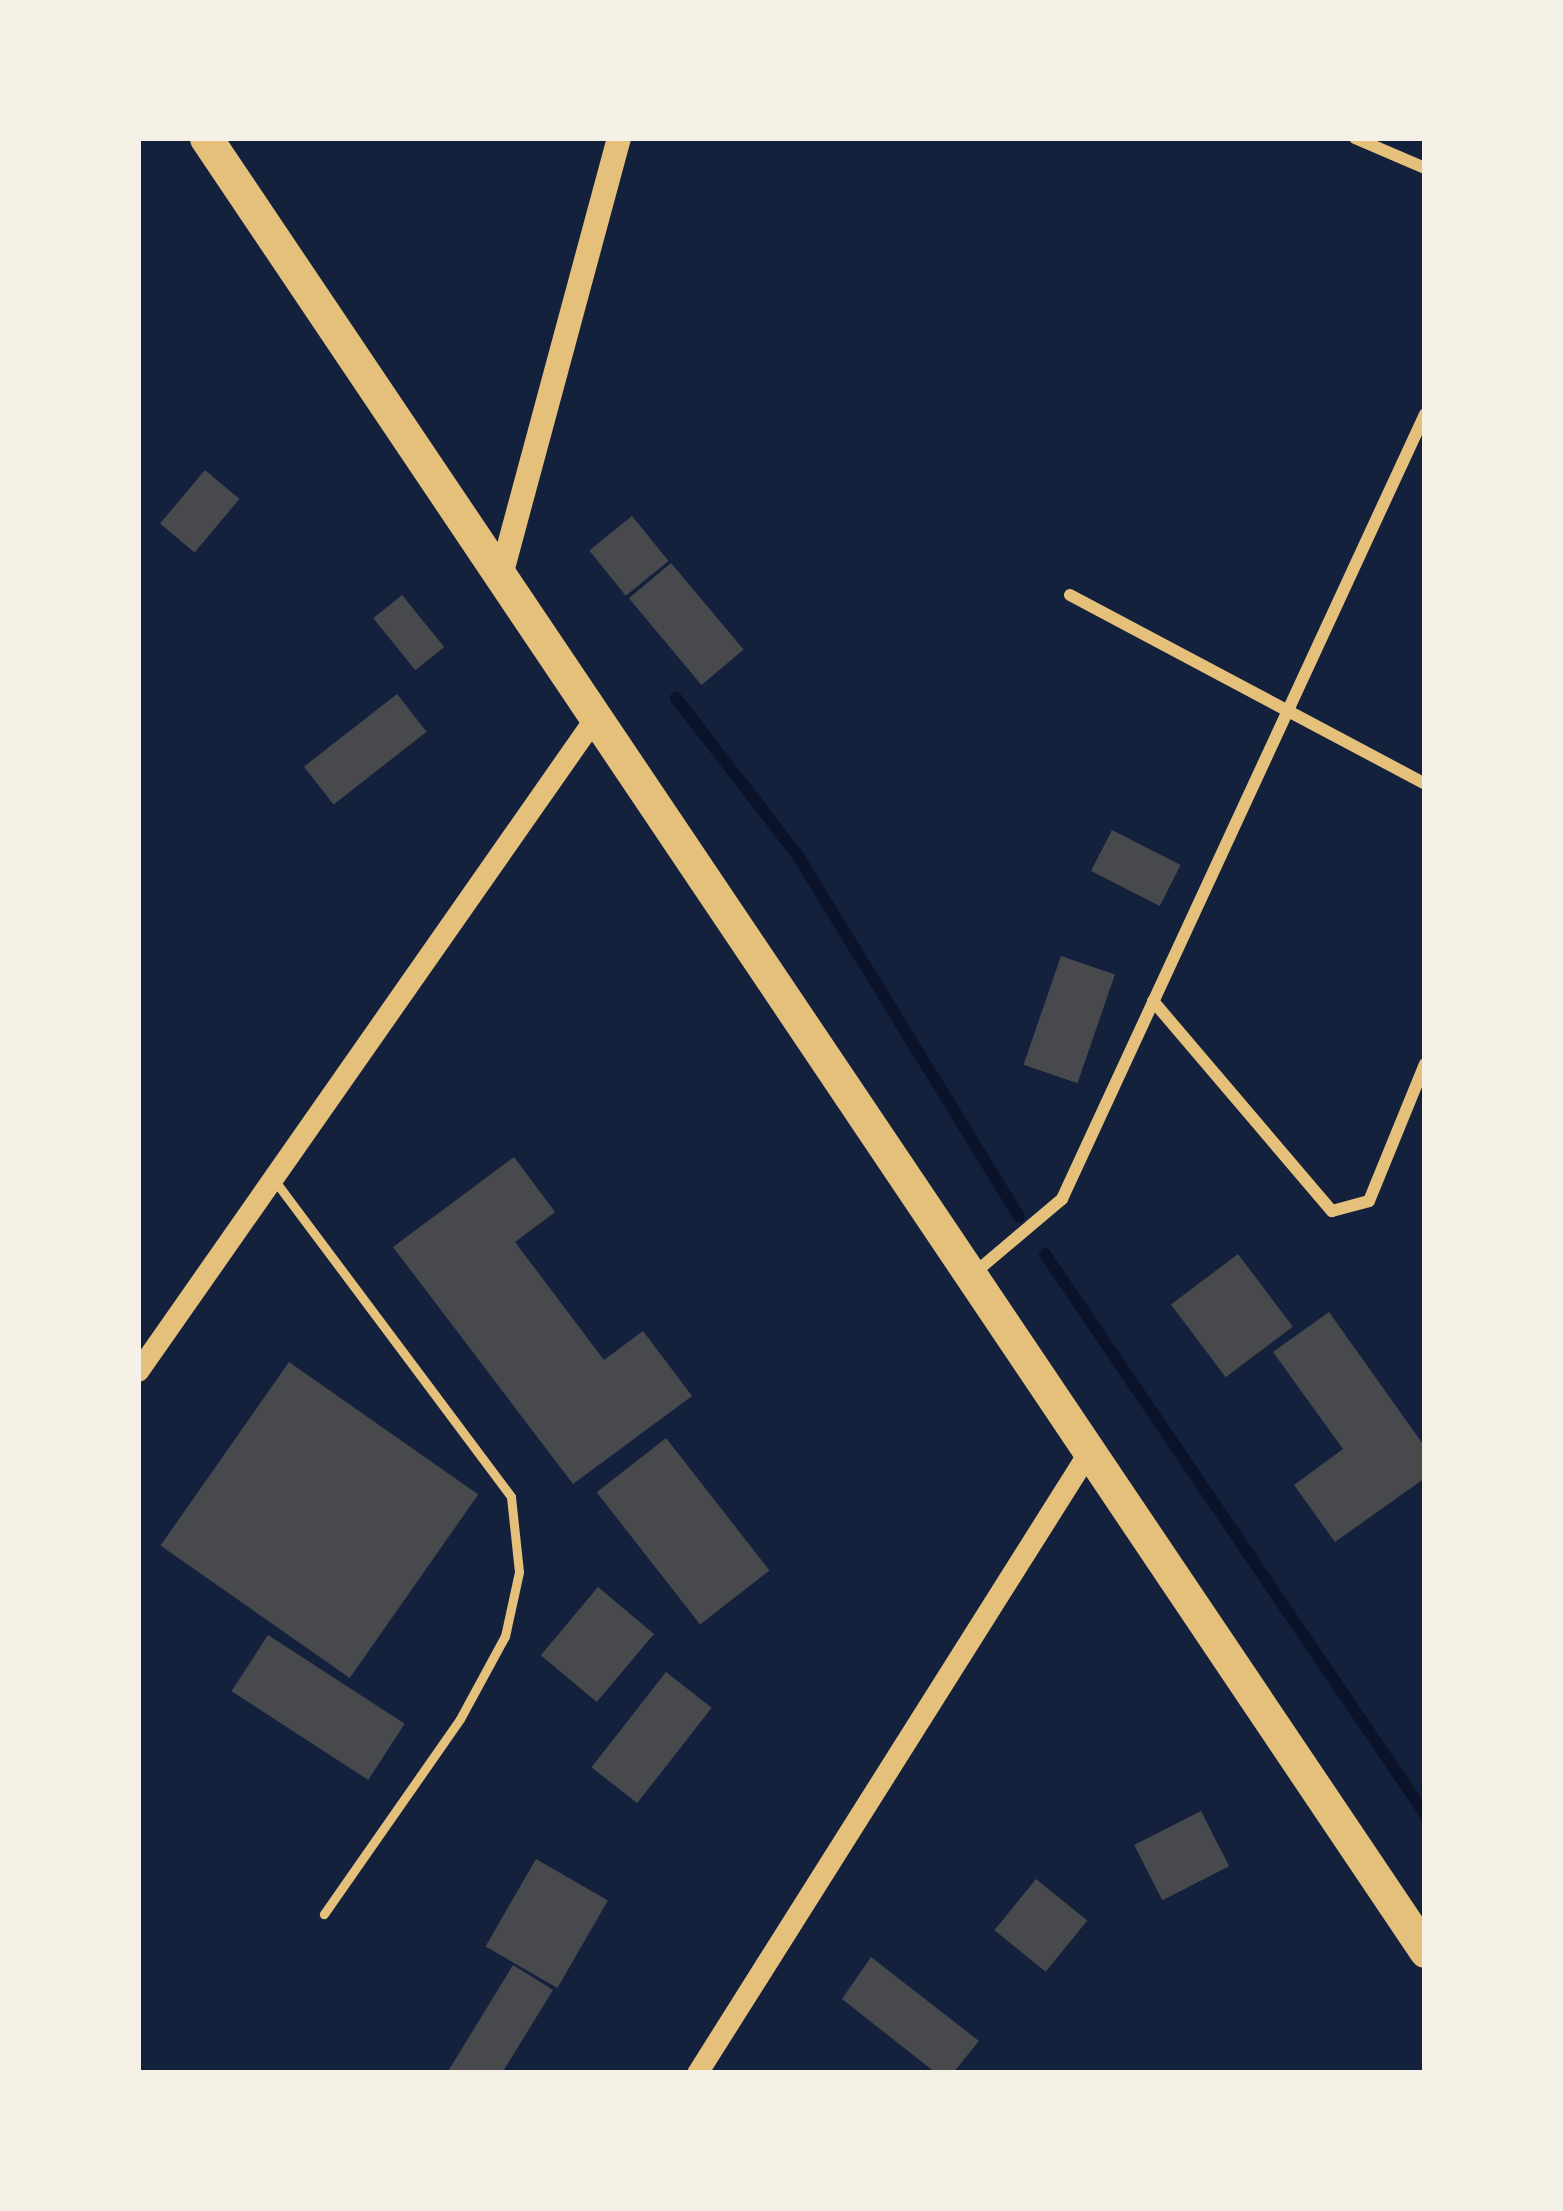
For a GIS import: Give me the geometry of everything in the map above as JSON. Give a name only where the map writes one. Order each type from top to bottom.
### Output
[{"type":"highway","points":[[206,138],[592,722],[1091,1448],[1425,1951]]},
{"type":"main road","points":[[500,579],[620,138]]},
{"type":"street","points":[[1355,138],[1425,168]]},
{"type":"street","points":[[971,1276],[1062,1199],[1425,414]]},
{"type":"street","points":[[1070,595],[1425,784]]},
{"type":"street","points":[[138,1371],[592,722]]},
{"type":"street","points":[[1153,1001],[1332,1211],[1369,1201],[1425,1064]]},
{"type":"street","points":[[697,2073],[1091,1448]]},
{"type":"lane","points":[[275,1181],[511,1497],[519,1572],[506,1636],[460,1719],[324,1914]]},
{"type":"building","points":[[205,470],[239,499],[194,553],[160,524]]},
{"type":"building","points":[[632,516],[669,561],[626,596],[589,551]]},
{"type":"building","points":[[671,563],[744,650],[702,685],[629,598]]},
{"type":"building","points":[[402,595],[444,647],[415,670],[373,618]]},
{"type":"building","points":[[397,694],[427,732],[334,804],[304,767]]},
{"type":"building","points":[[1112,830],[1181,865],[1160,906],[1091,871]]},
{"type":"building","points":[[1061,956],[1115,975],[1077,1083],[1024,1065]]},
{"type":"building","points":[[514,1157],[555,1212],[515,1242],[604,1360],[643,1331],[692,1396],[573,1484],[393,1247]]},
{"type":"building","points":[[1238,1254],[1293,1327],[1226,1377],[1171,1305]]},
{"type":"building","points":[[1329,1312],[1425,1447],[1425,1478],[1335,1542],[1294,1485],[1343,1449],[1273,1352]]},
{"type":"building","points":[[289,1362],[478,1494],[350,1678],[161,1545]]},
{"type":"building","points":[[666,1438],[769,1570],[700,1625],[597,1492]]},
{"type":"building","points":[[598,1587],[654,1634],[597,1702],[541,1655]]},
{"type":"building","points":[[268,1635],[405,1724],[368,1780],[232,1691]]},
{"type":"building","points":[[666,1672],[712,1708],[637,1803],[592,1767]]},
{"type":"building","points":[[1201,1811],[1229,1866],[1162,1900],[1134,1845]]},
{"type":"building","points":[[536,1859],[608,1900],[557,1988],[486,1946]]},
{"type":"building","points":[[1036,1879],[1087,1921],[1046,1972],[994,1930]]},
{"type":"building","points":[[871,1957],[979,2041],[953,2073],[936,2073],[842,1999]]},
{"type":"building","points":[[513,1965],[553,1990],[502,2073],[447,2073]]},
{"type":"waterway","points":[[676,698],[798,856],[1019,1217]]},
{"type":"waterway","points":[[1045,1254],[1425,1814]]}]
